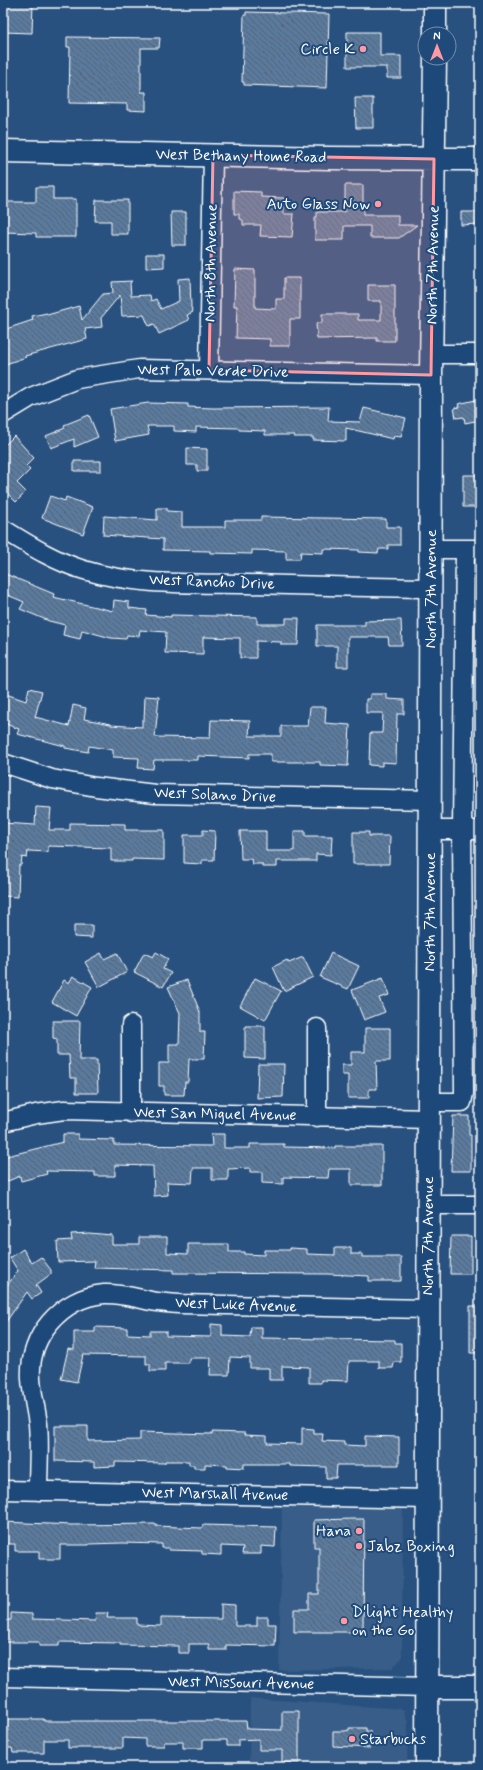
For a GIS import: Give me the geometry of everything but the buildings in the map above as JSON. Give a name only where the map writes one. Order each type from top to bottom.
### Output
[{"type":"main road","points":[[435,3],[435,26]]},
{"type":"main road","name":"North 7th Avenue","points":[[427,1767],[428,1110],[435,66]]},
{"type":"main road","name":"West Bethany Home Road","points":[[3,151],[480,159]]},
{"type":"main road","name":"West Missouri Avenue","points":[[428,1687],[480,1687]]},
{"type":"street","name":"North 8th Avenue","points":[[209,370],[213,155]]},
{"type":"street","name":"West Palo Verde Drive","points":[[3,414],[31,397],[77,379],[139,369],[209,370],[432,364],[480,354]]},
{"type":"street","name":"West Rancho Drive","points":[[3,529],[38,551],[55,559],[84,570],[117,578],[172,583],[431,588]]},
{"type":"street","points":[[430,830],[471,830],[473,549],[431,549]]},
{"type":"street","name":"West Solano Drive","points":[[3,764],[52,779],[96,787],[155,794],[430,800]]},
{"type":"street","name":"West San Miguel Avenue","points":[[3,1122],[36,1114],[64,1110],[316,1117],[428,1110],[462,1102],[464,1093],[471,830]]},
{"type":"street","points":[[131,1025],[131,1112]]},
{"type":"street","points":[[316,1117],[317,1028]]},
{"type":"street","points":[[428,1205],[480,1205]]},
{"type":"street","name":"West Luke Avenue","points":[[38,1491],[38,1425],[30,1379],[31,1362],[40,1335],[52,1318],[64,1307],[82,1299],[103,1294],[123,1295],[179,1304],[428,1308]]},
{"type":"street","name":"West Marshall Avenue","points":[[3,1490],[428,1499]]},
{"type":"street","name":"West Missouri Avenue","points":[[3,1678],[428,1687]]},
{"type":"highlighted area","points":[[213,155],[434,159],[431,375],[209,370]]},
{"type":"shaded area","points":[[282,1503],[403,1507],[402,1658],[392,1668],[279,1670]]},
{"type":"shaded area","points":[[250,1698],[403,1709],[408,1723],[407,1767],[249,1767]]},
{"type":"place","name":"Circle K","points":[[363,49]]},
{"type":"place","name":"Auto Glass Now","points":[[378,204]]},
{"type":"place","name":"Hana","points":[[359,1531]]},
{"type":"place","name":"Jabz Boxing","points":[[359,1546]]},
{"type":"place","name":"D'light Healthy on the Go","points":[[344,1621]]},
{"type":"place","name":"Starbucks","points":[[352,1739]]}]
